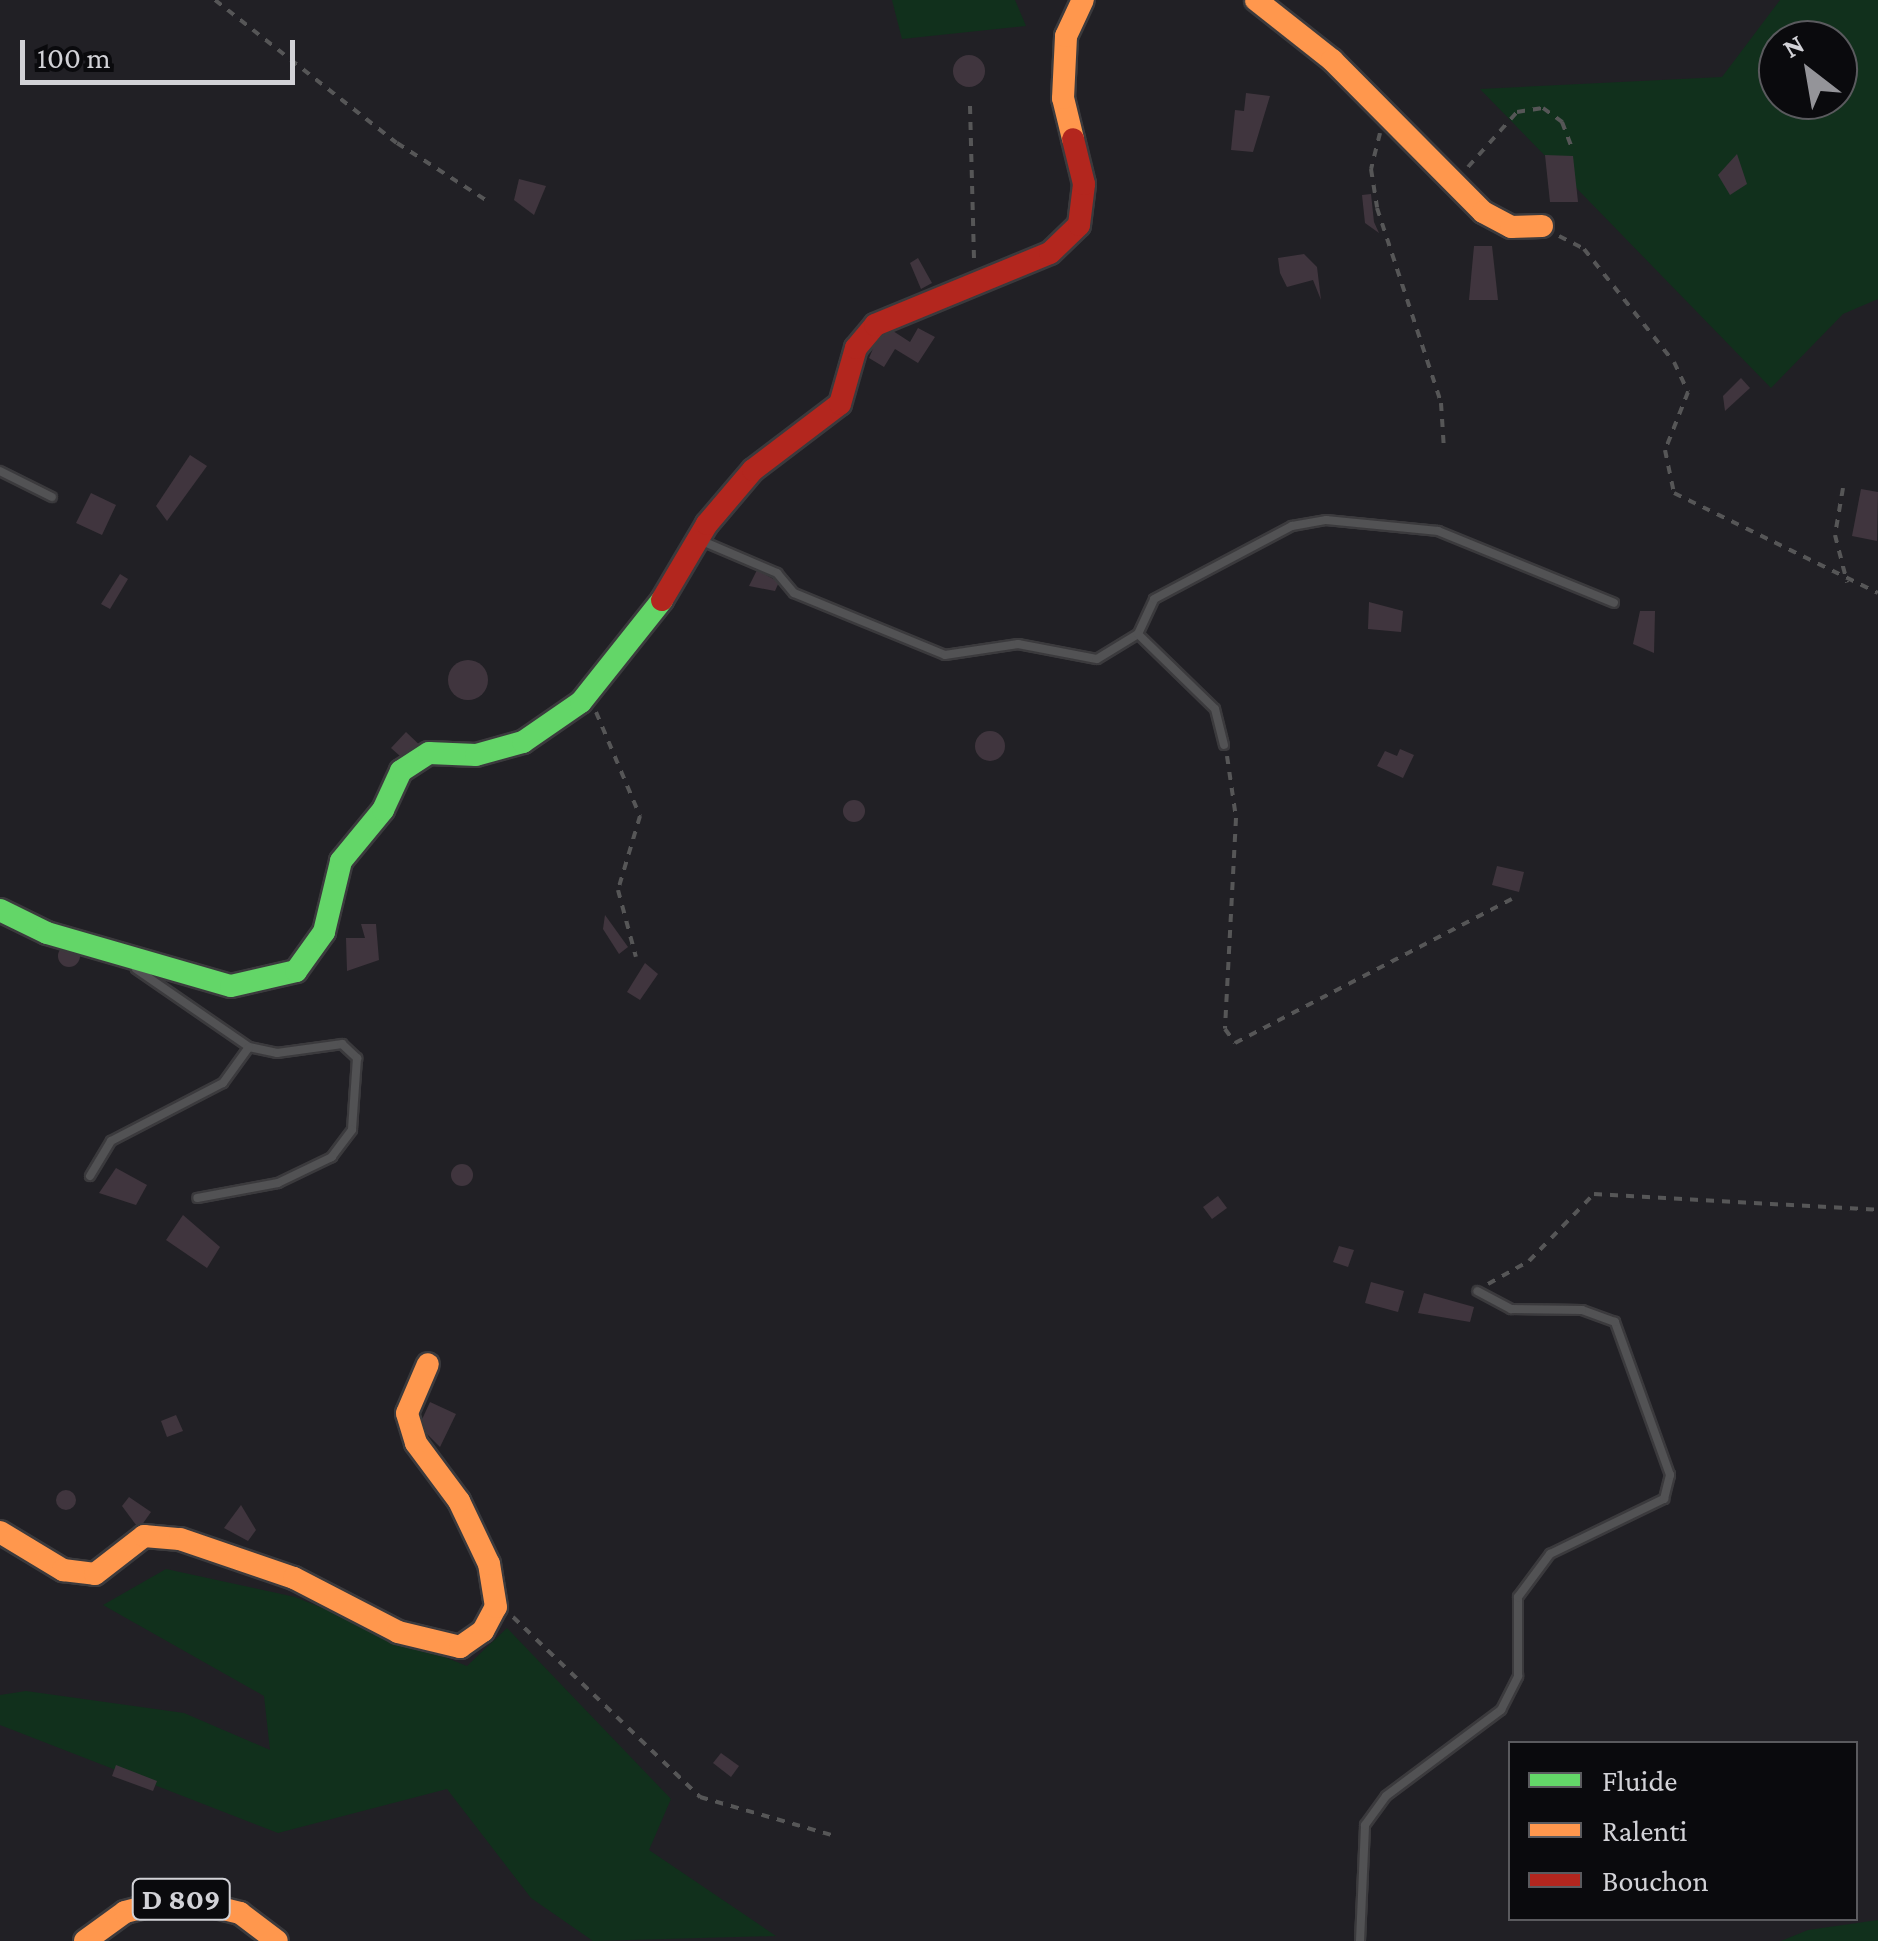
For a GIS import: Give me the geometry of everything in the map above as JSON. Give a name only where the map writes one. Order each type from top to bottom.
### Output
[{"type":"street","points":[[0,910],[97,947],[231,986],[296,970],[324,932],[341,861],[384,810],[401,772],[429,754],[476,756],[523,742],[587,694],[653,615],[698,539],[753,470],[840,404],[856,348],[875,325],[1050,253],[1079,225],[1084,184],[1063,98],[1066,36],[1083,0]]},
{"type":"street","points":[[1256,0],[1390,116],[1453,186],[1511,227],[1542,226]]},
{"type":"street","points":[[0,1532],[63,1570],[95,1574],[144,1536],[180,1539],[294,1578],[398,1632],[460,1647],[483,1631],[496,1607],[489,1564],[459,1501],[416,1443],[407,1413],[428,1364]]},
{"type":"street","name":"D 809","points":[[85,1941],[125,1912],[179,1898],[240,1913],[277,1941]]},
{"type":"lane","points":[[0,471],[52,497]]},
{"type":"lane","points":[[698,539],[777,572],[794,593],[945,655],[1018,644],[1097,659],[1138,634],[1154,599],[1292,526],[1326,520],[1438,531],[1614,602]]},
{"type":"lane","points":[[1138,634],[1215,709],[1224,745]]},
{"type":"lane","points":[[97,947],[249,1047],[277,1053],[342,1044],[357,1058],[352,1130],[332,1157],[278,1183],[197,1198]]},
{"type":"lane","points":[[90,1176],[111,1140],[224,1082],[249,1047]]},
{"type":"lane","points":[[1360,1941],[1365,1825],[1386,1796],[1501,1710],[1518,1676],[1518,1597],[1550,1554],[1664,1499],[1670,1475],[1615,1322],[1582,1310],[1511,1309],[1476,1291]]},
{"type":"path","points":[[215,0],[397,143],[489,202]]},
{"type":"path","points":[[970,106],[975,284]]},
{"type":"path","points":[[1453,186],[1517,112],[1543,108],[1562,122],[1573,151]]},
{"type":"path","points":[[1390,116],[1374,143],[1377,208],[1441,403],[1444,449]]},
{"type":"path","points":[[1542,226],[1584,249],[1674,362],[1688,392],[1665,450],[1674,493],[1847,582],[1878,592]]},
{"type":"path","points":[[1843,488],[1834,534],[1847,582]]},
{"type":"path","points":[[587,694],[640,816],[618,890],[636,957]]},
{"type":"path","points":[[1224,745],[1236,818],[1225,1029],[1235,1043],[1512,899]]},
{"type":"path","points":[[1476,1291],[1529,1260],[1594,1194],[1878,1210]]},
{"type":"path","points":[[496,1607],[532,1628],[651,1757],[700,1797],[835,1836]]},
{"type":"green space","points":[[892,0],[1015,0],[1026,26],[902,39]]},
{"type":"green space","points":[[1780,0],[1878,0],[1878,299],[1843,314],[1771,388],[1480,89],[1722,77],[1758,29],[1758,120],[1858,120],[1858,20],[1765,20]]},
{"type":"green space","points":[[166,1569],[295,1597],[467,1666],[507,1628],[671,1799],[649,1850],[776,1936],[593,1941],[531,1898],[447,1789],[278,1833],[0,1725],[0,1695],[26,1691],[184,1713],[270,1750],[264,1696],[103,1605]]},
{"type":"green space","points":[[1878,1920],[1878,1941],[1781,1941],[1808,1930]]},
{"type":"building","points":[[969,55],[980,60],[985,71],[980,82],[969,87],[958,82],[953,71],[958,60]]},
{"type":"building","points":[[1246,93],[1270,96],[1253,152],[1231,150],[1235,110],[1244,111]]},
{"type":"building","points":[[1737,154],[1747,184],[1730,195],[1718,175]]},
{"type":"building","points":[[1545,155],[1573,156],[1578,202],[1550,202]]},
{"type":"building","points":[[519,179],[546,186],[534,215],[514,200]]},
{"type":"building","points":[[1371,194],[1379,233],[1365,223],[1362,195]]},
{"type":"building","points":[[1474,246],[1492,246],[1498,300],[1469,300]]},
{"type":"building","points":[[1304,254],[1317,267],[1321,300],[1313,280],[1287,287],[1280,273],[1278,258]]},
{"type":"building","points":[[918,258],[932,283],[921,289],[910,263]]},
{"type":"building","points":[[918,328],[935,337],[918,363],[895,349],[884,367],[869,358],[878,337],[893,331],[910,342]]},
{"type":"building","points":[[1741,378],[1750,388],[1725,411],[1723,396]]},
{"type":"building","points":[[190,455],[207,466],[167,521],[156,506]]},
{"type":"building","points":[[1861,489],[1878,492],[1877,541],[1852,536]]},
{"type":"building","points":[[91,493],[116,505],[102,535],[76,523]]},
{"type":"building","points":[[757,570],[779,582],[775,591],[749,586]]},
{"type":"building","points":[[120,574],[128,579],[110,609],[101,604]]},
{"type":"building","points":[[1369,602],[1403,611],[1401,632],[1368,629]]},
{"type":"building","points":[[1640,611],[1655,611],[1654,653],[1633,644]]},
{"type":"building","points":[[468,660],[482,666],[488,680],[482,694],[468,700],[454,694],[448,680],[454,666]]},
{"type":"building","points":[[990,731],[1001,735],[1005,746],[1001,757],[990,761],[979,757],[975,746],[979,735]]},
{"type":"building","points":[[406,732],[426,751],[409,764],[391,748]]},
{"type":"building","points":[[1400,749],[1414,755],[1403,778],[1377,766],[1385,751],[1397,756]]},
{"type":"building","points":[[854,800],[862,803],[862,819],[854,822],[846,819],[843,811],[846,803]]},
{"type":"building","points":[[1497,866],[1524,872],[1519,892],[1492,885]]},
{"type":"building","points":[[605,915],[628,947],[619,954],[603,929]]},
{"type":"building","points":[[361,924],[376,924],[379,960],[347,971],[346,938],[365,938]]},
{"type":"building","points":[[69,945],[77,948],[77,964],[69,967],[61,964],[58,956],[61,948]]},
{"type":"building","points":[[645,963],[658,974],[640,1000],[627,992]]},
{"type":"building","points":[[458,1164],[466,1164],[473,1175],[466,1186],[458,1186],[451,1179],[451,1171]]},
{"type":"building","points":[[116,1168],[147,1185],[136,1205],[99,1193]]},
{"type":"building","points":[[1218,1196],[1227,1208],[1212,1219],[1203,1207]]},
{"type":"building","points":[[183,1215],[220,1247],[207,1268],[166,1240]]},
{"type":"building","points":[[1339,1246],[1354,1250],[1348,1267],[1333,1262]]},
{"type":"building","points":[[1371,1282],[1404,1291],[1398,1312],[1365,1303]]},
{"type":"building","points":[[1424,1293],[1474,1307],[1470,1322],[1418,1313]]},
{"type":"building","points":[[430,1402],[456,1414],[440,1447],[419,1426]]},
{"type":"building","points":[[176,1415],[183,1431],[167,1437],[161,1421]]},
{"type":"building","points":[[66,1490],[76,1500],[66,1510],[56,1500]]},
{"type":"building","points":[[129,1497],[151,1512],[139,1529],[122,1506]]},
{"type":"building","points":[[241,1505],[256,1530],[248,1541],[224,1528]]},
{"type":"building","points":[[721,1753],[739,1766],[731,1777],[713,1763]]},
{"type":"building","points":[[116,1765],[157,1781],[153,1791],[112,1776]]},
{"type":"traffic: fast","points":[[0,910],[47,933],[231,986],[296,971],[324,932],[341,861],[383,810],[401,771],[429,753],[476,755],[523,742],[581,702],[662,600]]},
{"type":"traffic: slow","points":[[1073,139],[1063,98],[1066,36],[1083,0]]},
{"type":"traffic: slow","points":[[1256,0],[1332,60],[1483,212],[1511,227],[1542,226]]},
{"type":"traffic: slow","points":[[0,1532],[63,1570],[95,1574],[144,1536],[180,1539],[294,1578],[398,1632],[460,1647],[483,1631],[496,1607],[489,1564],[459,1501],[416,1443],[407,1413],[428,1364]]},
{"type":"traffic: slow","points":[[85,1941],[125,1912],[179,1898],[240,1913],[277,1941]]},
{"type":"traffic: jam","points":[[662,600],[707,524],[753,470],[840,404],[856,348],[875,325],[1050,253],[1079,225],[1084,184],[1073,139]]}]
